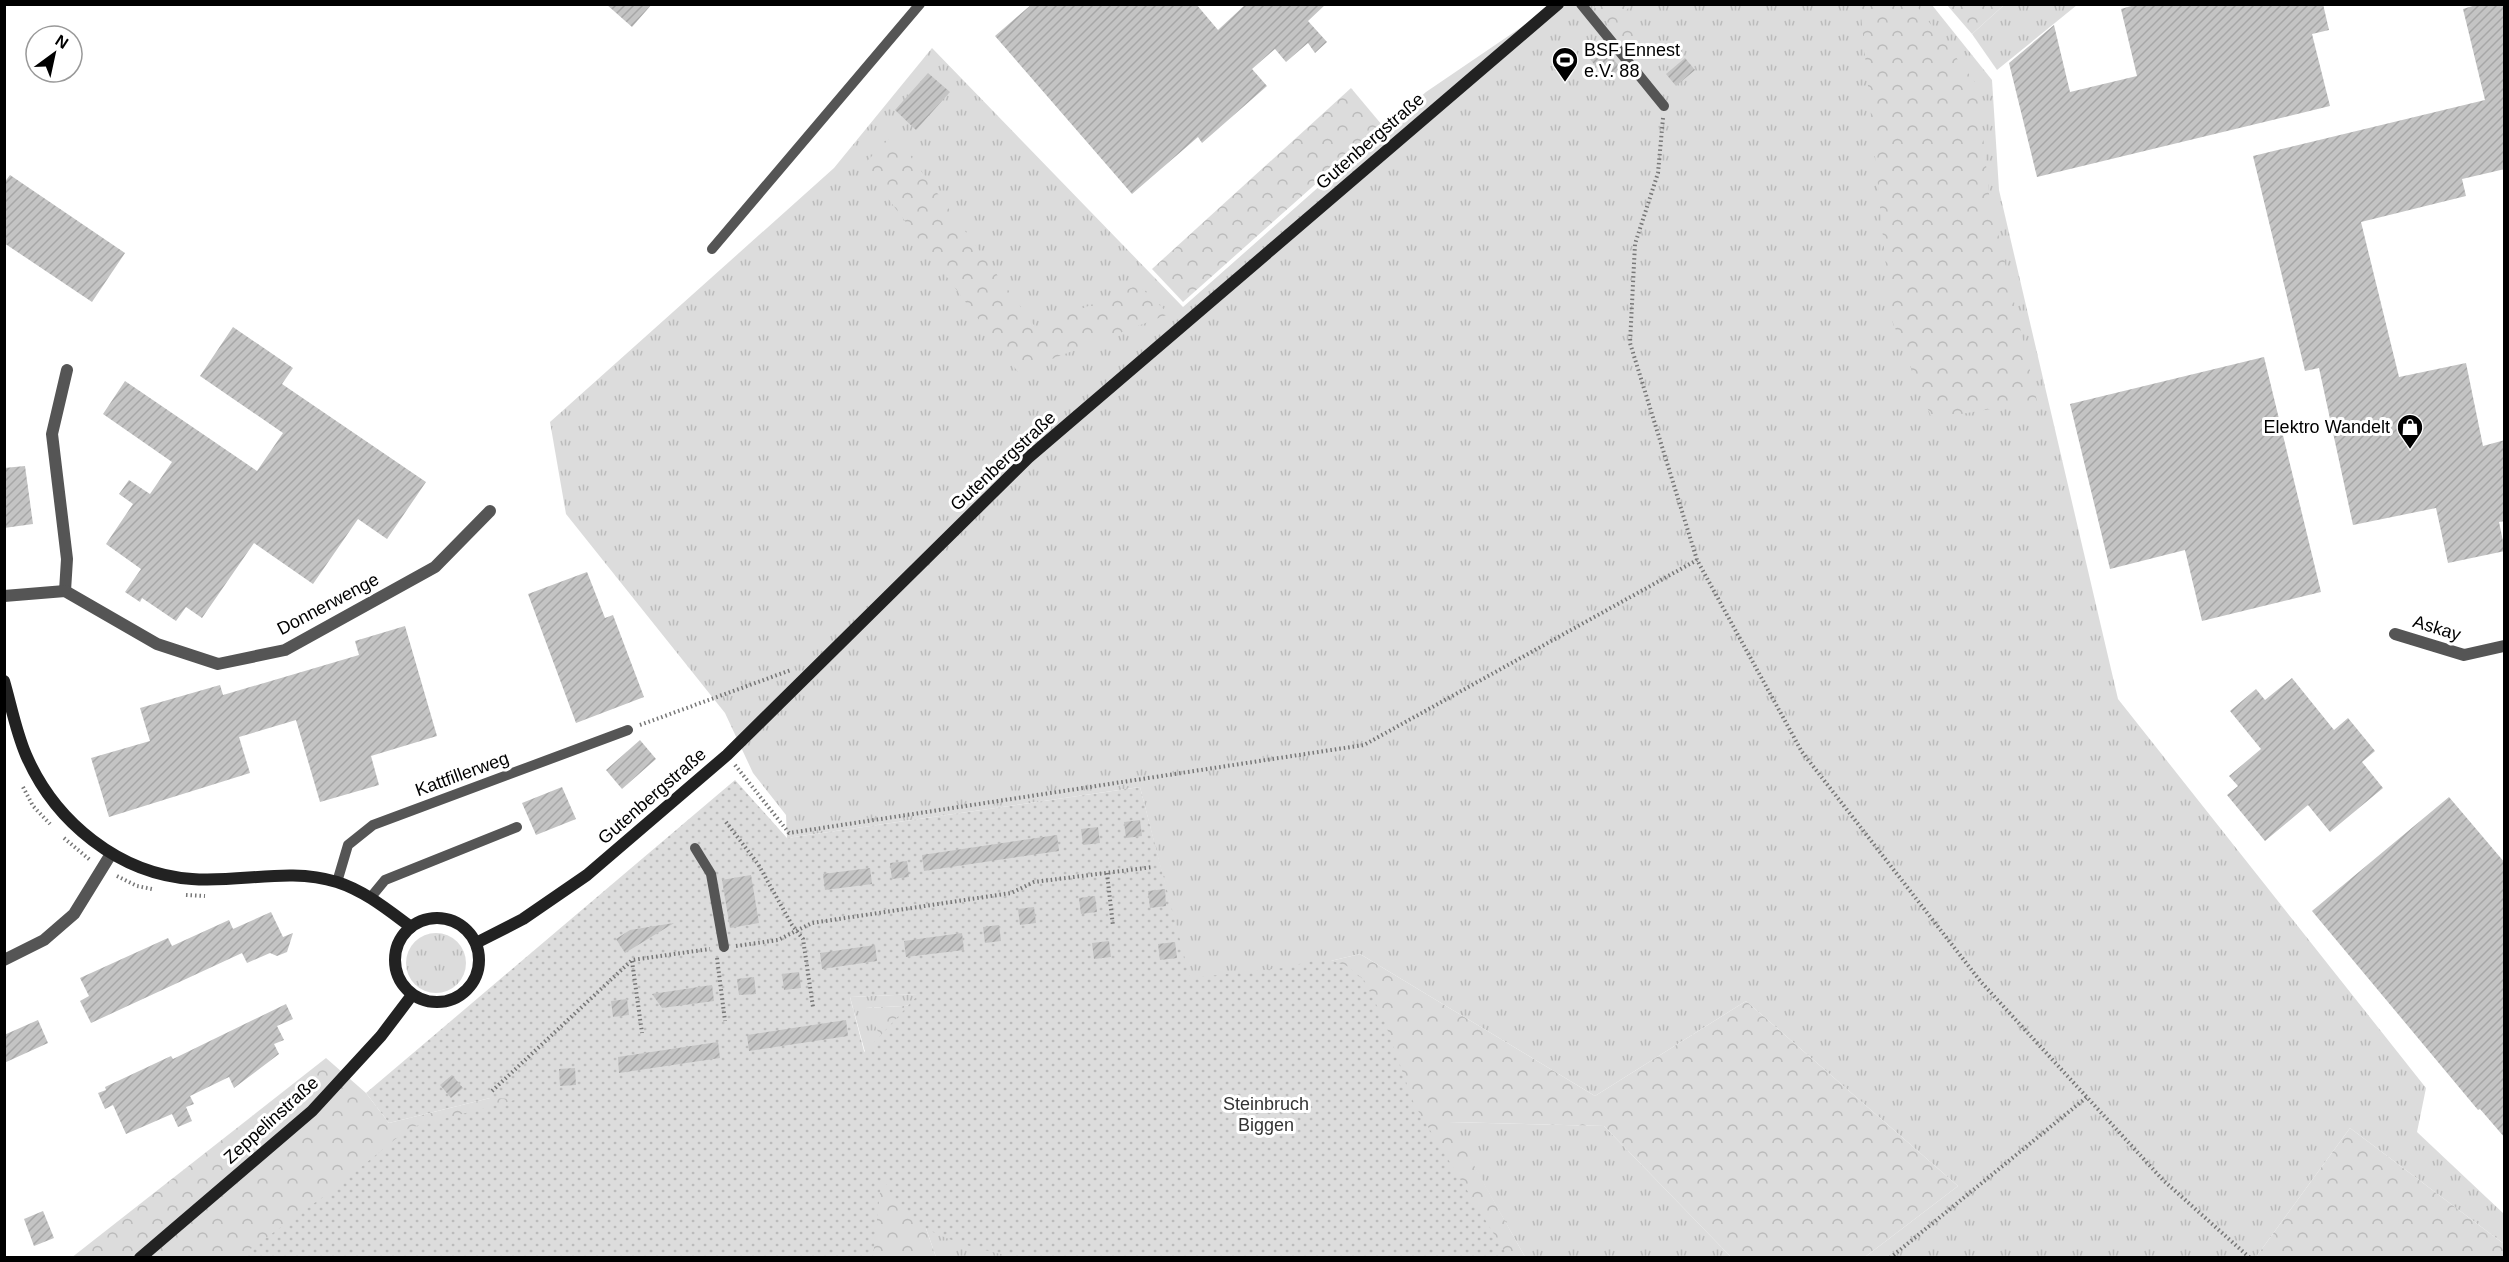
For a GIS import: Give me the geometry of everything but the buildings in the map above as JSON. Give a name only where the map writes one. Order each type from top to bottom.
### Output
[{"type":"main road","name":"Gutenbergstraße","points":[[476,943],[523,919],[586,875],[727,755],[813,673],[1028,458],[1558,4]]},
{"type":"main road","points":[[4,681],[26,754],[45,792],[81,832],[111,854],[155,873],[193,879],[289,874],[337,882],[371,897],[411,927]]},
{"type":"main road","points":[[435,918],[447,919],[464,928],[476,943],[478,970],[473,983],[464,993],[438,1002],[424,1001],[412,995],[403,985],[394,961],[396,948],[411,927],[435,918]]},
{"type":"main road","name":"Zeppelinstraße","points":[[140,1257],[312,1111],[381,1036],[412,995]]},
{"type":"street","points":[[4,596],[65,591],[67,559],[52,434],[67,370]]},
{"type":"street","name":"Donnerwenge","points":[[65,591],[157,644],[218,664],[285,650],[435,567],[490,511]]},
{"type":"street","name":"Askay","points":[[2395,634],[2464,656],[2505,646]]},
{"type":"street","points":[[4,960],[44,940],[74,914],[111,854]]},
{"type":"lane","points":[[712,249],[920,4]]},
{"type":"lane","points":[[1581,4],[1664,106]]},
{"type":"lane","name":"Kattfillerweg","points":[[337,882],[348,845],[373,825],[628,730]]},
{"type":"lane","points":[[371,897],[385,880],[517,826]]},
{"type":"lane","points":[[695,848],[711,874],[724,947]]},
{"type":"path","points":[[1664,106],[1658,173],[1635,244],[1630,343],[1697,560],[1802,753],[1981,982],[2163,1180],[2250,1257]]},
{"type":"path","points":[[727,755],[789,833],[1364,745],[1697,560]]},
{"type":"path","points":[[628,730],[793,670],[813,673]]},
{"type":"path","points":[[726,822],[758,864],[792,925],[803,939],[813,1007]]},
{"type":"path","points":[[724,947],[777,940],[799,932],[812,923],[1011,893],[1034,882],[1154,867]]},
{"type":"path","points":[[1107,873],[1113,926]]},
{"type":"path","points":[[492,1091],[632,960],[715,949],[725,1021]]},
{"type":"path","points":[[632,960],[642,1033]]},
{"type":"path","points":[[1890,1257],[2087,1097]]},
{"type":"green space","points":[[1554,5],[1932,5],[1992,80],[1999,190],[2118,699],[2426,1088],[2417,1132],[2504,1214],[2504,1244],[2350,1128],[2256,1257],[1865,1257],[1958,1186],[1746,1001],[1595,1096],[1360,954],[1211,989],[866,1008],[1455,1257],[936,1257],[868,1063],[850,997],[1190,982],[1140,787],[787,838],[786,815],[753,773],[725,713],[566,514],[550,422],[834,168],[932,48],[1183,307],[1426,92]]},
{"type":"green space","points":[[1593,5],[1632,5],[1624,12],[1657,55],[1643,69]]},
{"type":"green space","points":[[1860,5],[1916,5],[1978,86],[1989,194],[2037,401],[1932,419],[1891,318]]},
{"type":"green space","points":[[1947,5],[2004,5],[1972,34]]},
{"type":"green space","points":[[2004,5],[2077,5],[1997,70],[1972,34]]},
{"type":"green space","points":[[1351,88],[1382,125],[1183,302],[1152,269]]},
{"type":"green space","points":[[894,134],[1036,328],[1138,285],[1169,314],[1018,372],[863,165]]},
{"type":"green space","name":"Steinbruch Biggen","points":[[735,780],[787,838],[1140,787],[1190,978],[1282,968],[1325,958],[1347,966],[1364,980],[1384,1020],[1414,1104],[1508,1257],[1014,1257],[965,1244],[931,1231],[904,1212],[894,1199],[882,1174],[873,1257],[238,1258],[334,1189],[409,1128],[518,1099],[490,1098],[389,1123],[366,1093]],"holes":[[[919,994],[865,1052],[850,997]]]},
{"type":"green space","points":[[430,933],[442,933],[453,938],[461,946],[466,963],[464,975],[453,988],[442,993],[430,993],[419,988],[411,980],[406,969],[406,957],[411,946],[419,938]]},
{"type":"green space","points":[[1360,954],[1595,1096],[1746,1001],[1958,1186],[1865,1257],[1731,1257],[1604,1126],[1450,1122],[1525,1257],[1455,1257],[890,1055],[866,1008],[1211,989]]},
{"type":"green space","points":[[326,1058],[366,1093],[389,1123],[490,1098],[692,1097],[868,1063],[936,1257],[71,1258]]},
{"type":"green space","points":[[1449,1122],[1604,1126],[1731,1257],[1525,1257]]},
{"type":"green space","points":[[2350,1128],[2504,1244],[2504,1257],[2256,1257]]},
{"type":"place","name":"BSF Ennest e.V. 88","points":[[1565,83]]},
{"type":"place","name":"Elektro Wandelt","points":[[2410,450]]}]
